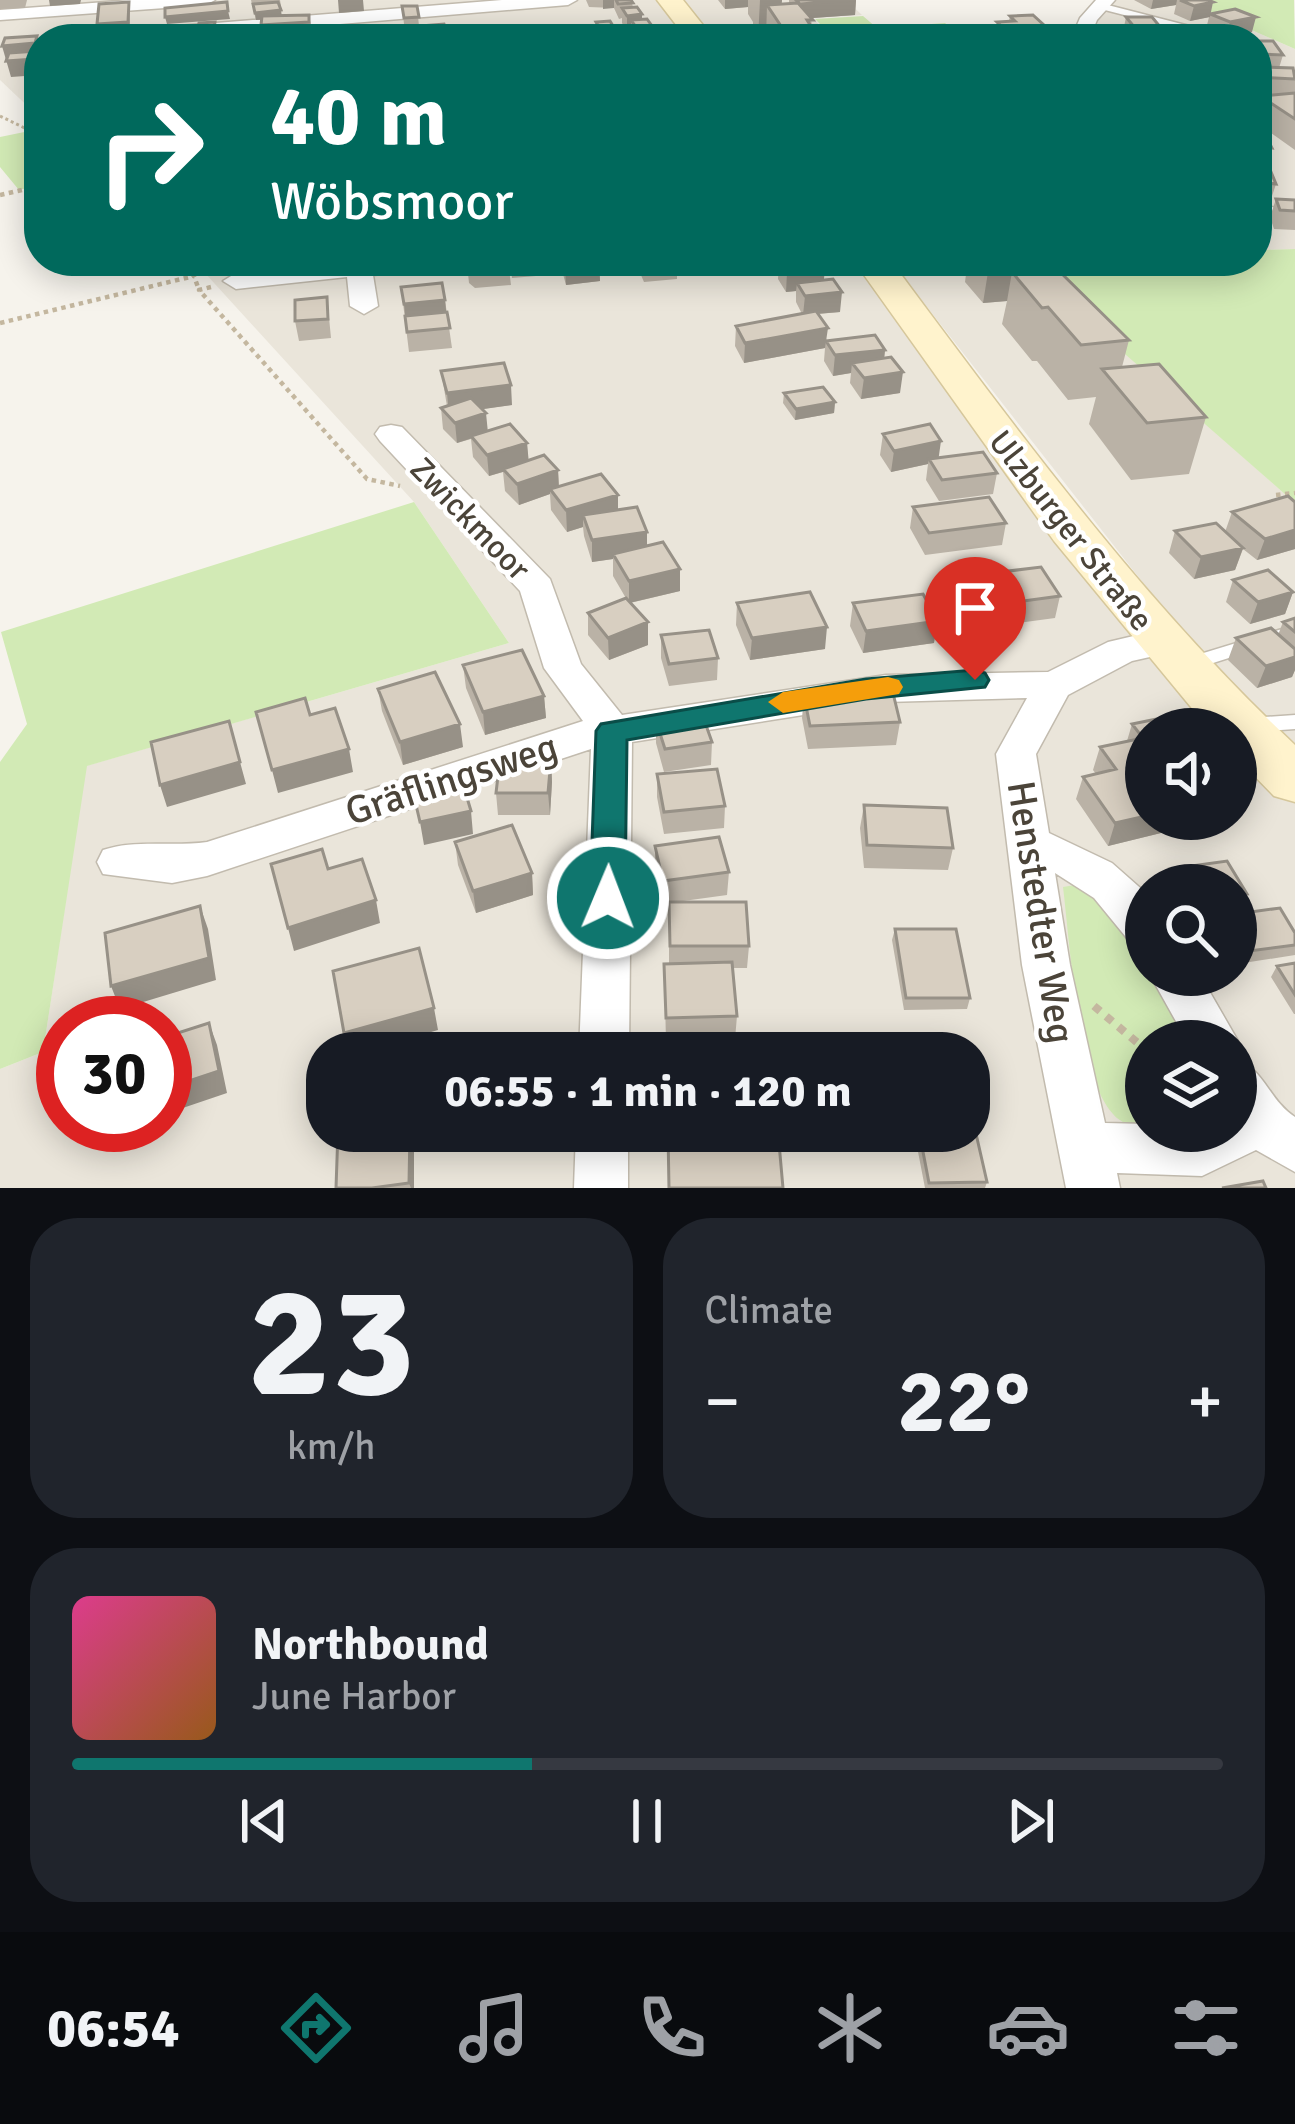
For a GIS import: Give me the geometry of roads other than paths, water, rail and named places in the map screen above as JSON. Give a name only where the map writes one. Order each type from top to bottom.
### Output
[{"type":"main road","points":[[670,0],[689,24]]},
{"type":"main road","name":"Ulzburger Straße","points":[[883,276],[1073,538],[1170,655],[1222,708]]},
{"type":"main road","name":"Ulzburger Straße","points":[[1257,743],[1295,780]]},
{"type":"street","points":[[0,15],[206,0]]},
{"type":"street","points":[[273,24],[568,0]]},
{"type":"street","points":[[77,24],[79,10]]},
{"type":"street","points":[[236,281],[274,276]]},
{"type":"street","points":[[360,276],[364,306]]},
{"type":"street","name":"Zwickmoor","points":[[391,434],[537,587],[563,668],[611,731]]},
{"type":"street","points":[[611,731],[866,689],[975,680],[1053,686],[1121,652],[1170,655]]},
{"type":"street","name":"Henstedter Weg","points":[[1053,686],[1016,754],[1046,965],[1089,1167]]},
{"type":"street","name":"Gräflingsweg","points":[[119,862],[172,865],[207,859],[567,738],[611,731],[604,1032]]},
{"type":"street","points":[[1030,844],[1082,862],[1125,898]]},
{"type":"street","points":[[1089,1167],[1202,1151],[1263,1117]]},
{"type":"street","points":[[601,1188],[602,1152]]},
{"type":"lane","points":[[1103,3],[1175,24]]},
{"type":"lane","points":[[1170,655],[1295,631]]},
{"type":"lane","points":[[1257,725],[1295,722]]}]
